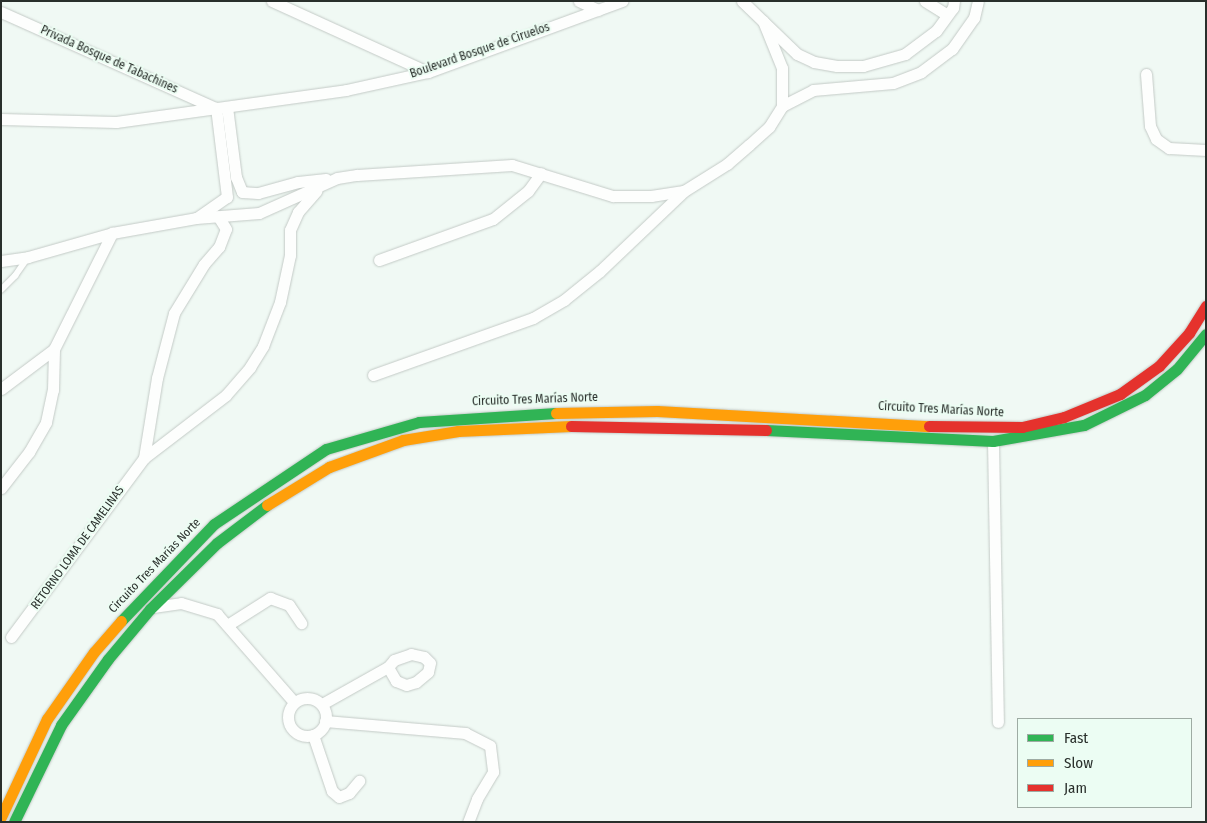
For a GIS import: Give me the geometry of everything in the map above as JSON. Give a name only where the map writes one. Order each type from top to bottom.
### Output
[{"type":"street","points":[[272,1],[428,72]]},
{"type":"street","points":[[579,1],[598,10]]},
{"type":"street","name":"Boulevard Bosque de Ciruelos","points":[[1,119],[116,122],[346,90],[428,72],[622,1]]},
{"type":"street","points":[[742,1],[781,41],[814,62],[863,66],[905,54],[936,32],[948,15],[954,1]]},
{"type":"street","points":[[925,1],[948,15]]},
{"type":"street","points":[[373,375],[533,318],[564,300],[600,271],[684,191],[727,164],[749,145],[769,127],[782,106],[813,90],[893,83],[921,72],[952,49],[974,18],[978,1]]},
{"type":"street","name":"Privada Bosque de Tabachines","points":[[1,12],[222,107]]},
{"type":"street","points":[[763,21],[782,68],[782,106]]},
{"type":"street","points":[[1146,74],[1150,126],[1156,139],[1169,148],[1206,150]]},
{"type":"street","points":[[222,107],[236,177],[242,192],[250,194],[298,182],[512,165],[613,196],[651,196],[684,191]]},
{"type":"street","points":[[196,218],[227,197],[222,107]]},
{"type":"street","points":[[379,260],[493,219],[528,191],[541,173]]},
{"type":"street","points":[[1,261],[28,257],[112,233],[196,218],[258,214],[337,178]]},
{"type":"street","points":[[144,458],[226,394],[250,367],[263,346],[280,302],[290,255],[290,230],[307,199],[323,184]]},
{"type":"street","points":[[144,458],[157,378],[174,313],[204,264],[219,247],[226,229],[218,216]]},
{"type":"street","points":[[1,488],[29,452],[46,422],[53,390],[54,349],[112,233]]},
{"type":"street","name":"Circuito Tres Marías Norte","points":[[1,818],[47,719],[94,652],[148,590],[214,524],[326,449],[419,422],[484,415],[657,411],[990,428],[1022,427],[1082,411],[1120,394],[1159,366],[1189,333],[1206,306]]},
{"type":"street","name":"Circuito Tres Marías Norte","points":[[16,820],[61,725],[108,659],[150,609],[182,575],[255,513],[304,480],[373,449],[403,440],[458,432],[655,426],[993,441],[1084,425],[1144,395],[1177,369],[1206,334]]},
{"type":"street","points":[[1,389],[54,349]]},
{"type":"street","points":[[655,426],[657,411]]},
{"type":"street","points":[[1082,411],[1084,425]]},
{"type":"street","points":[[993,441],[998,722]]},
{"type":"street","name":"RETORNO LOMA DE CAMELINAS","points":[[12,637],[144,458]]},
{"type":"street","points":[[229,624],[270,598],[289,605],[301,623]]},
{"type":"street","points":[[150,609],[159,604],[181,604],[202,607],[229,624],[294,702]]},
{"type":"street","points":[[322,704],[325,721],[321,730],[313,735],[299,734],[291,727],[288,714],[294,702],[305,698],[322,704],[388,667]]},
{"type":"street","points":[[47,719],[61,725]]},
{"type":"street","points":[[325,721],[466,733],[490,746],[493,772],[477,799],[468,822]]},
{"type":"street","points":[[313,735],[332,792],[339,796],[350,793],[359,781]]},
{"type":"lane","points":[[1,290],[15,276],[28,257]]},
{"type":"traffic: fast","points":[[766,430],[993,441],[1084,425],[1145,395],[1177,369],[1206,334]]},
{"type":"traffic: fast","points":[[121,621],[214,524],[326,449],[419,422],[556,413]]},
{"type":"traffic: fast","points":[[14,822],[61,725],[108,659],[150,609],[217,543],[267,505]]},
{"type":"traffic: slow","points":[[556,413],[657,411],[929,426]]},
{"type":"traffic: slow","points":[[267,505],[329,467],[403,440],[458,431],[571,426]]},
{"type":"traffic: slow","points":[[1,817],[47,719],[94,652],[121,621]]},
{"type":"traffic: jam","points":[[929,426],[1022,427],[1064,417],[1120,394],[1159,366],[1189,333],[1206,306]]},
{"type":"traffic: jam","points":[[571,426],[766,430]]}]
